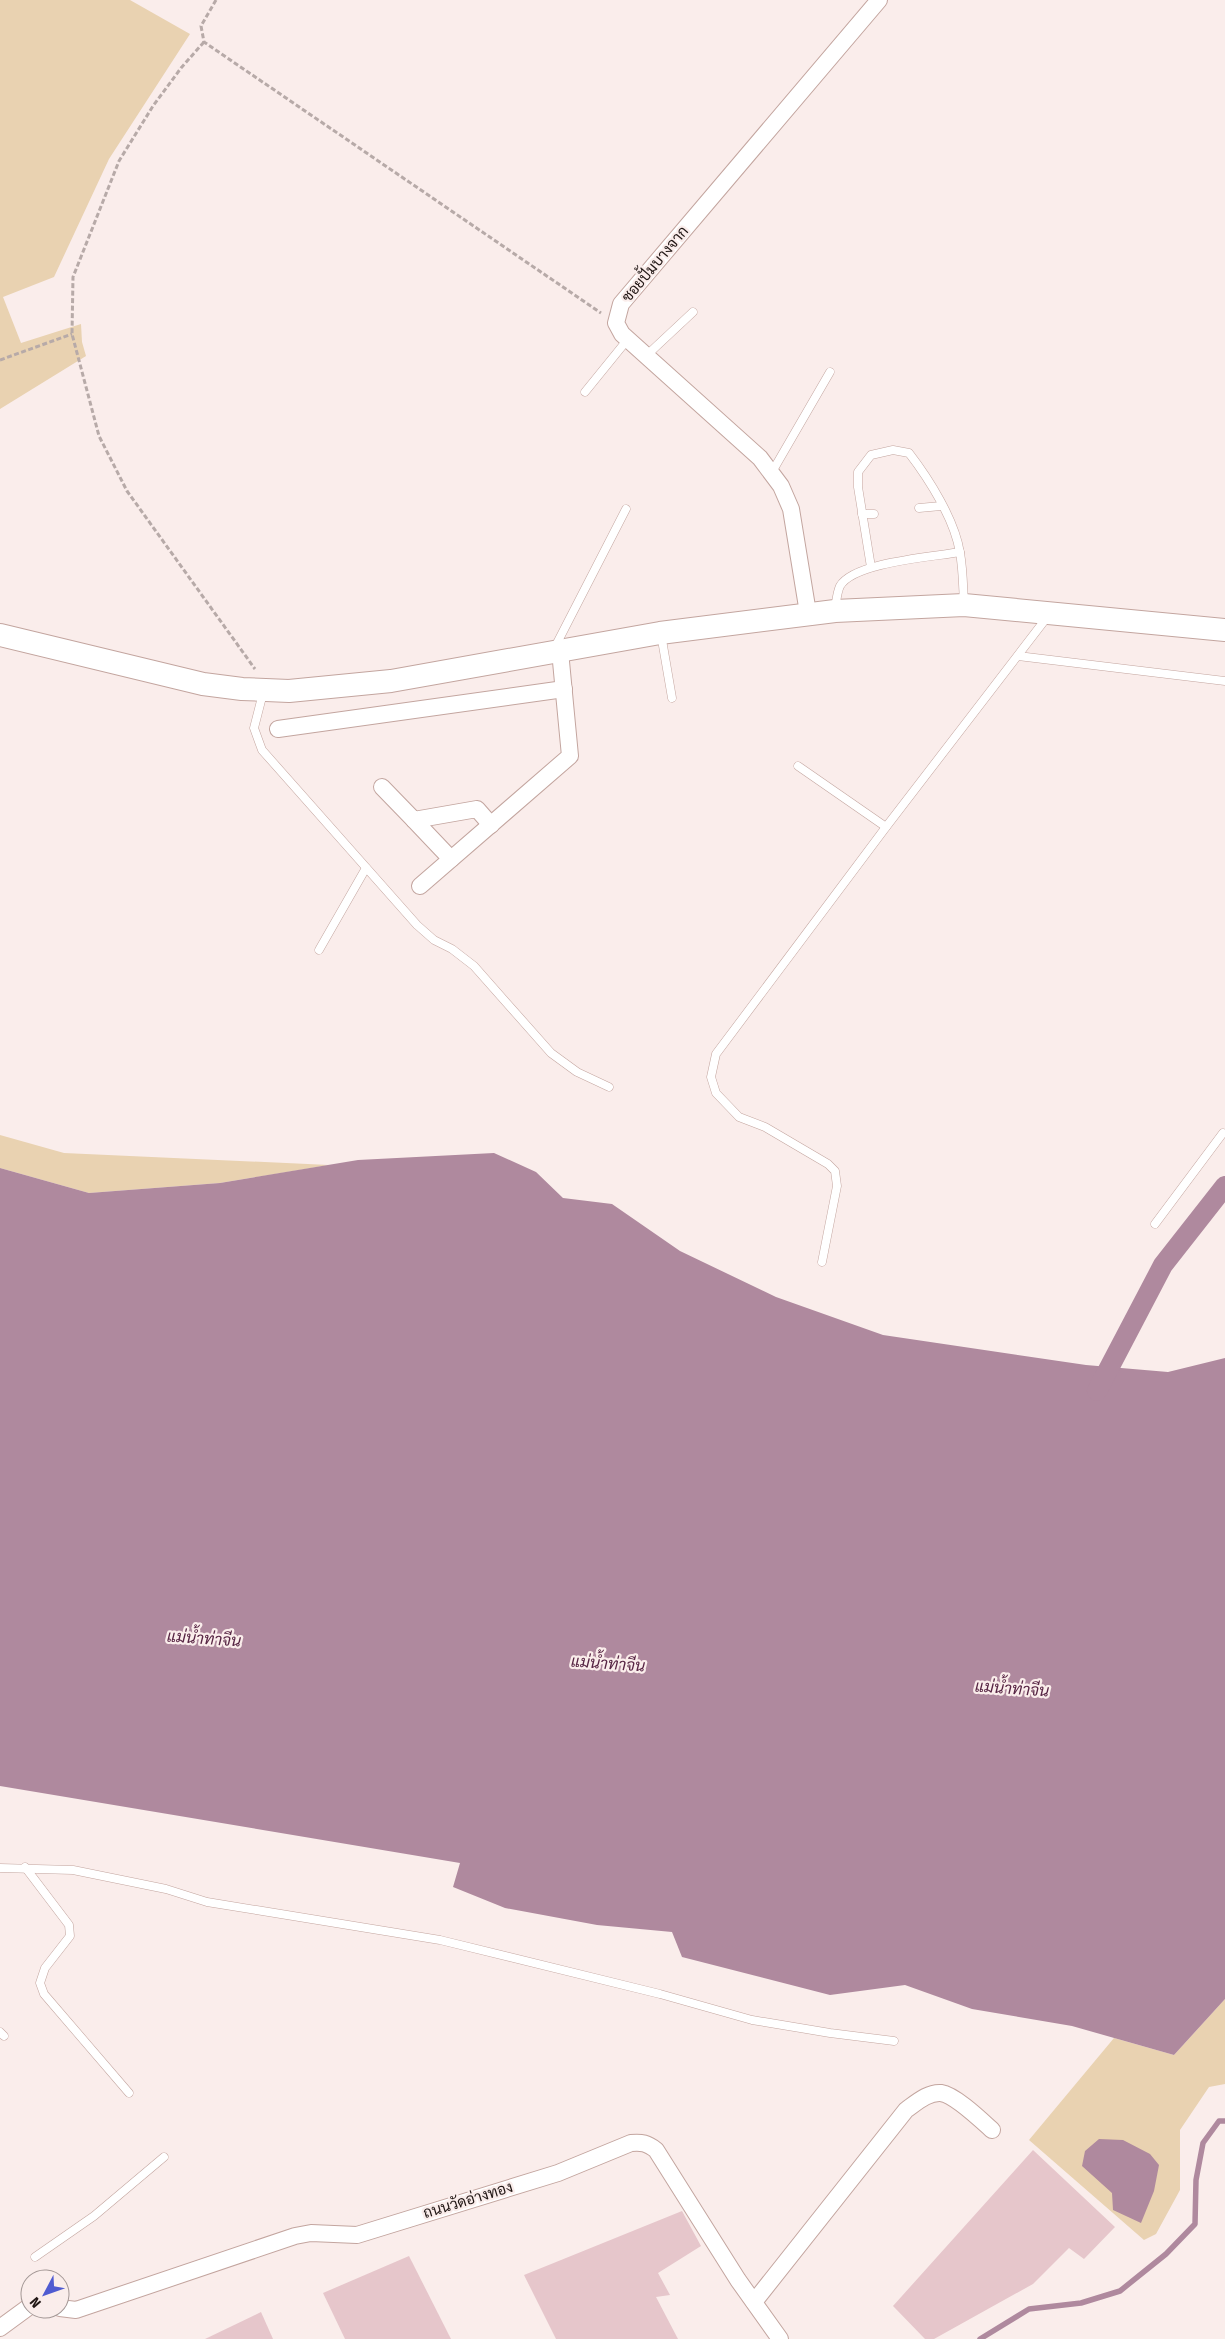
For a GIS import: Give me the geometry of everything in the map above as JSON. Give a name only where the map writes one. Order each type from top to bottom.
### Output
[{"type":"main road","points":[[0,635],[203,684],[259,690],[335,688],[390,681],[660,633],[835,611],[964,605],[1225,630]]},
{"type":"street","name":"ซอยปั้มบางจาก","points":[[616,323],[621,304],[879,0]]},
{"type":"street","points":[[616,323],[628,338],[760,458],[782,486],[791,509],[808,613]]},
{"type":"street","points":[[420,886],[570,756],[564,689],[556,652]]},
{"type":"street","points":[[278,729],[564,689]]},
{"type":"street","points":[[382,787],[451,859]]},
{"type":"street","points":[[414,820],[477,809],[491,825]]},
{"type":"street","points":[[754,2302],[906,2110],[925,2097],[941,2093],[957,2102],[992,2130]]},
{"type":"street","name":"ถนนวัดอ่างทอง","points":[[70,2309],[76,2310],[295,2236],[311,2233],[358,2235],[558,2172],[631,2143],[639,2142],[647,2143],[656,2150],[780,2339]]},
{"type":"street","points":[[0,2328],[20,2313]]},
{"type":"lane","points":[[647,355],[693,312]]},
{"type":"lane","points":[[586,392],[628,338]]},
{"type":"lane","points":[[772,472],[830,372]]},
{"type":"lane","points":[[871,566],[862,514],[858,472],[871,455],[893,450],[909,453],[924,473],[953,528],[960,552],[964,605]]},
{"type":"lane","points":[[919,508],[941,506]]},
{"type":"lane","points":[[556,652],[626,509]]},
{"type":"lane","points":[[862,514],[874,514]]},
{"type":"lane","points":[[835,611],[840,586],[854,572],[871,566],[960,552]]},
{"type":"lane","points":[[822,1262],[837,1186],[835,1171],[828,1164],[765,1127],[740,1117],[716,1093],[711,1077],[716,1054],[886,827],[1050,613]]},
{"type":"lane","points":[[660,633],[672,698]]},
{"type":"lane","points":[[1018,656],[1225,681]]},
{"type":"lane","points":[[259,690],[254,728],[262,750],[366,868],[417,925],[434,940],[452,949],[474,966],[551,1053],[577,1072],[609,1087]]},
{"type":"lane","points":[[798,766],[886,827]]},
{"type":"lane","points":[[319,950],[366,868]]},
{"type":"lane","points":[[1155,1224],[1223,1133]]},
{"type":"lane","points":[[24,1867],[69,1925],[70,1936],[45,1968],[40,1983],[44,1994],[130,2093]]},
{"type":"lane","points":[[0,1868],[24,1867],[73,1870],[166,1889],[207,1902],[440,1940],[660,1994],[752,2020],[830,2033],[894,2040]]},
{"type":"lane","points":[[35,2256],[94,2216],[164,2157]]},
{"type":"path","points":[[216,0],[202,26],[204,42],[616,323]]},
{"type":"path","points":[[204,42],[181,68],[153,106],[120,162],[73,277],[72,334],[99,436],[127,491],[219,621],[259,690]]},
{"type":"path","points":[[0,360],[72,334]]},
{"type":"shaded area","points":[[0,0],[130,0],[190,34],[109,159],[54,277],[3,297],[21,343],[81,324],[82,342],[86,356],[0,409]]},
{"type":"shaded area","points":[[0,1135],[64,1153],[329,1165],[220,1183],[89,1193],[0,1168]]},
{"type":"shaded area","points":[[1225,1999],[1225,2084],[1209,2087],[1180,2130],[1180,2190],[1156,2234],[1144,2240],[1029,2140],[1114,2038],[1174,2055]]},
{"type":"water","name":"แม่น้ำท่าจีน","points":[[494,1153],[536,1172],[563,1198],[612,1204],[680,1251],[776,1297],[883,1335],[1086,1365],[1168,1372],[1225,1358],[1225,1999],[1174,2055],[1072,2026],[972,2009],[905,1985],[830,1995],[682,1957],[672,1932],[597,1925],[505,1908],[453,1887],[460,1863],[0,1786],[0,1168],[89,1193],[220,1183],[358,1160]]},
{"type":"water","points":[[1099,2139],[1123,2140],[1150,2154],[1159,2165],[1154,2191],[1141,2223],[1113,2210],[1112,2193],[1082,2166],[1085,2151]]},
{"type":"building","points":[[1033,2150],[1115,2227],[1084,2259],[1069,2248],[1033,2284],[934,2339],[925,2339],[893,2306]]},
{"type":"building","points":[[682,2211],[701,2246],[658,2273],[670,2295],[656,2297],[678,2339],[556,2339],[524,2275]]},
{"type":"building","points":[[409,2256],[451,2339],[345,2339],[323,2293]]},
{"type":"building","points":[[261,2312],[273,2339],[205,2339]]},
{"type":"waterway","points":[[1097,1391],[1163,1265],[1225,1186]]},
{"type":"waterway","points":[[980,2339],[1029,2309],[1081,2303],[1120,2291],[1166,2254],[1195,2224],[1196,2180],[1203,2143],[1219,2121],[1225,2121]]}]
